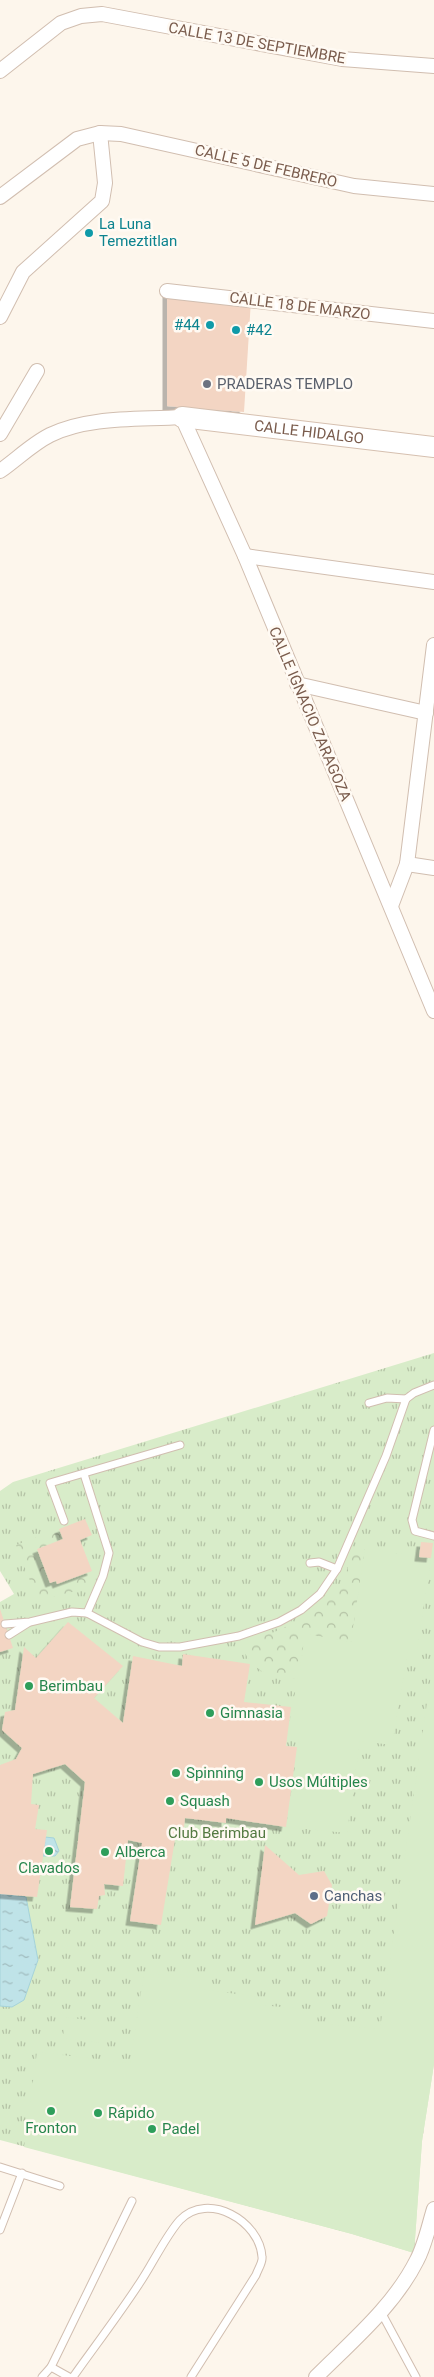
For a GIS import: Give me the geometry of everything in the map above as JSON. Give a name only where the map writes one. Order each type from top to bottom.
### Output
[{"type":"street","name":"CALLE 13 DE SEPTIEMBRE","points":[[0,71],[61,23],[81,16],[102,14],[342,59],[434,66]]},
{"type":"street","name":"CALLE 5 DE FEBRERO","points":[[100,133],[121,134],[354,186],[434,194]]},
{"type":"street","points":[[0,196],[77,140],[100,133],[105,183],[102,201],[23,272],[0,317]]},
{"type":"street","name":"CALLE 18 DE MARZO","points":[[167,290],[434,321]]},
{"type":"street","points":[[0,434],[37,371]]},
{"type":"street","points":[[0,471],[48,436],[67,428],[89,423],[182,417]]},
{"type":"street","name":"CALLE HIDALGO","points":[[182,417],[434,447]]},
{"type":"street","name":"CALLE IGNACIO ZARAGOZA","points":[[182,417],[245,556],[434,1011]]},
{"type":"street","points":[[245,556],[434,582]]},
{"type":"street","points":[[391,906],[407,864],[434,645]]},
{"type":"street","points":[[297,684],[426,712]]},
{"type":"street","points":[[407,864],[434,868]]},
{"type":"street","points":[[316,2377],[381,2312],[409,2275],[418,2258],[434,2209]]},
{"type":"lane","points":[[5,1624],[30,1622],[57,1614],[87,1613],[142,1642],[160,1647],[180,1647],[239,1636],[279,1622],[301,1610],[320,1594],[337,1569],[382,1465],[406,1399],[414,1393],[434,1385]]},
{"type":"lane","points":[[369,1403],[387,1398],[406,1399]]},
{"type":"lane","points":[[434,1430],[412,1520],[415,1531],[434,1536]]},
{"type":"lane","points":[[64,1521],[50,1483],[180,1446]]},
{"type":"lane","points":[[84,1474],[109,1553],[103,1576],[87,1613]]},
{"type":"lane","points":[[310,1563],[319,1562],[337,1569]]},
{"type":"lane","points":[[9,1635],[30,1622]]},
{"type":"lane","points":[[0,2166],[60,2186]]},
{"type":"lane","points":[[0,2230],[3,2214],[22,2172]]},
{"type":"lane","points":[[42,2377],[51,2367],[132,2201]]},
{"type":"lane","points":[[73,2377],[139,2284],[180,2220],[194,2212],[214,2209],[232,2214],[247,2224],[258,2240],[263,2258],[256,2274],[191,2377]]},
{"type":"lane","points":[[381,2312],[416,2377]]},
{"type":"lane","points":[[51,2367],[69,2377]]},
{"type":"green space","name":"Club Berimbau","points":[[434,1353],[434,2064],[422,2141],[414,2253],[352,2234],[0,2140],[0,1602],[14,1594],[0,1571],[0,1491],[13,1482]]},
{"type":"green space","points":[[59,1529],[63,1539],[50,1583],[56,1581],[57,1584],[92,1571],[98,1585],[38,1601],[16,1545]]},
{"type":"green space","points":[[355,1549],[365,1549],[351,1642],[306,1634],[296,1679],[268,1674],[254,1666],[244,1651],[241,1641],[266,1635],[293,1624],[328,1600],[339,1587]]},
{"type":"green space","points":[[365,1549],[431,1558],[417,1650],[408,1650],[392,1745],[360,1741],[347,1833],[286,1827],[300,1732],[288,1730],[306,1634],[351,1642]]},
{"type":"green space","points":[[434,1654],[434,2064],[422,2141],[414,2253],[352,2234],[24,2147],[37,2052],[130,2063],[144,1973],[200,1977],[199,1989],[260,1997],[259,2005],[318,2010],[317,2023],[380,2029]]},
{"type":"green space","points":[[65,2017],[102,2022],[100,2043],[63,2038]]},
{"type":"water","points":[[45,1837],[54,1838],[59,1851],[55,1856],[43,1856]]},
{"type":"water","points":[[0,1894],[26,1897],[38,1960],[24,2000],[12,2007],[0,2006]]},
{"type":"building","points":[[167,291],[251,300],[244,412],[167,406]]},
{"type":"building","points":[[85,1519],[92,1535],[80,1540],[92,1571],[57,1584],[56,1581],[50,1583],[37,1549],[63,1539],[59,1529]]},
{"type":"building","points":[[421,1542],[433,1543],[431,1558],[419,1557]]},
{"type":"building","points":[[0,1609],[13,1648],[0,1652]]},
{"type":"building","points":[[68,1622],[123,1666],[94,1698],[123,1723],[133,1656],[182,1666],[183,1654],[250,1664],[244,1702],[291,1707],[286,1746],[297,1747],[286,1827],[226,1818],[226,1823],[185,1818],[184,1827],[177,1827],[161,1925],[130,1921],[142,1843],[128,1840],[123,1886],[104,1884],[105,1895],[99,1896],[97,1909],[70,1907],[85,1782],[65,1764],[33,1774],[31,1804],[39,1805],[35,1829],[47,1830],[37,1897],[0,1894],[0,1765],[16,1759],[22,1748],[2,1730],[5,1712],[15,1710],[24,1647],[36,1658]]},
{"type":"building","points":[[265,1845],[299,1875],[324,1871],[332,1885],[327,1916],[311,1924],[295,1913],[255,1925]]},
{"type":"place","name":"La Luna Temeztitlan","points":[[89,233]]},
{"type":"place","name":"#44","points":[[210,325]]},
{"type":"place","name":"#42","points":[[236,330]]},
{"type":"place","name":"PRADERAS TEMPLO","points":[[207,384]]},
{"type":"place","name":"Berimbau","points":[[29,1686]]},
{"type":"place","name":"Gimnasia","points":[[210,1713]]},
{"type":"place","name":"Spinning","points":[[176,1773]]},
{"type":"place","name":"Usos Múltiples","points":[[259,1782]]},
{"type":"place","name":"Squash","points":[[170,1801]]},
{"type":"place","name":"Clavados","points":[[49,1851]]},
{"type":"place","name":"Alberca","points":[[105,1852]]},
{"type":"place","name":"Canchas","points":[[314,1896]]},
{"type":"place","name":"Fronton","points":[[51,2111]]},
{"type":"place","name":"Rápido","points":[[98,2113]]},
{"type":"place","name":"Padel","points":[[152,2129]]}]
